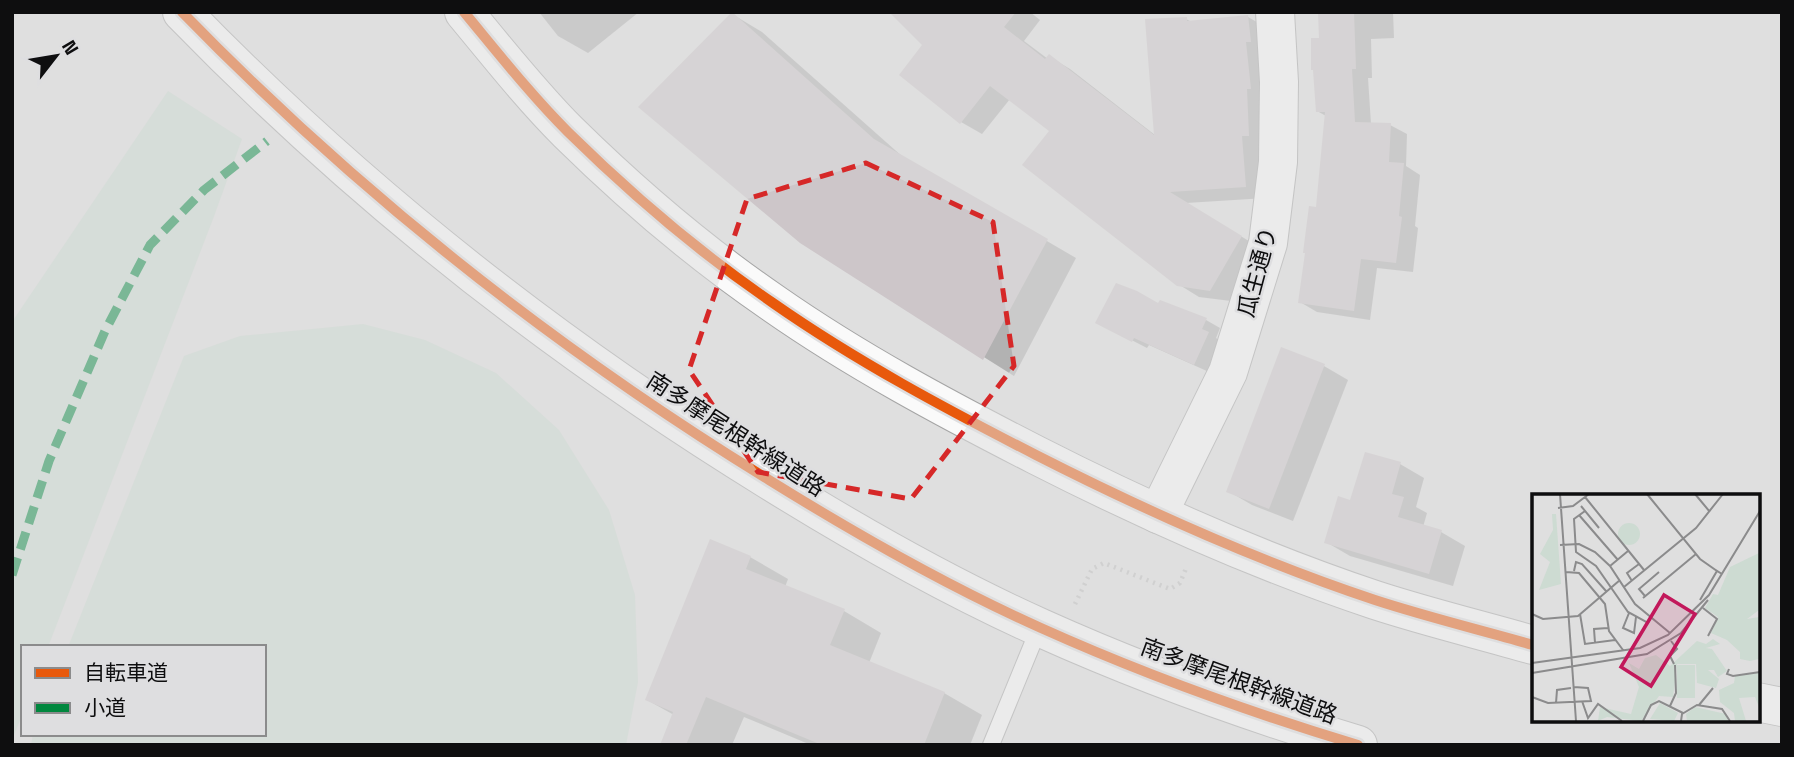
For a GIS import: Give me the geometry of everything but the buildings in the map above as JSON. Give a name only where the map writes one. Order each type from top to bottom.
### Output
[{"type":"main road","name":"南多摩尾根幹線道路","points":[[182,12],[289,118],[350,173],[542,327],[643,400],[838,523],[980,599],[1055,621],[1291,725],[1358,745]]},
{"type":"main road","points":[[464,12],[568,131],[673,225],[771,302],[842,349],[947,410],[1116,496],[1158,514],[1296,571],[1377,600],[1532,645]]},
{"type":"main road","name":"瓜生通り","points":[[1158,514],[1228,372],[1268,243],[1278,162],[1279,82],[1275,12]]},
{"type":"main road","points":[[1759,694],[1782,696]]},
{"type":"main road","points":[[1759,702],[1782,708]]},
{"type":"lane","points":[[991,745],[1055,621]]},
{"type":"path","points":[[1055,621],[1092,569],[1104,563],[1170,589],[1180,583]]},
{"type":"highlighted area","points":[[866,163],[993,222],[1014,366],[911,499],[758,472],[689,370],[747,199]]},
{"type":"shaded area","points":[[168,91],[242,139],[49,645],[21,645],[21,718],[12,740],[12,322]]},
{"type":"shaded area","points":[[363,324],[425,340],[496,373],[559,430],[609,510],[635,595],[638,682],[626,745],[31,745],[33,736],[266,736],[266,645],[69,645],[184,356],[240,336]]},
{"type":"marked path","points":[[12,575],[49,461],[105,331],[150,245],[204,190],[267,141]]},
{"type":"cycle path","points":[[182,12],[318,143],[388,205],[461,264],[612,377],[769,480],[902,558],[1041,628],[1197,691],[1358,745]]},
{"type":"cycle path","points":[[464,12],[554,118],[641,200],[746,284],[869,364],[1036,455],[1203,534],[1288,569],[1375,600],[1532,645]]}]
